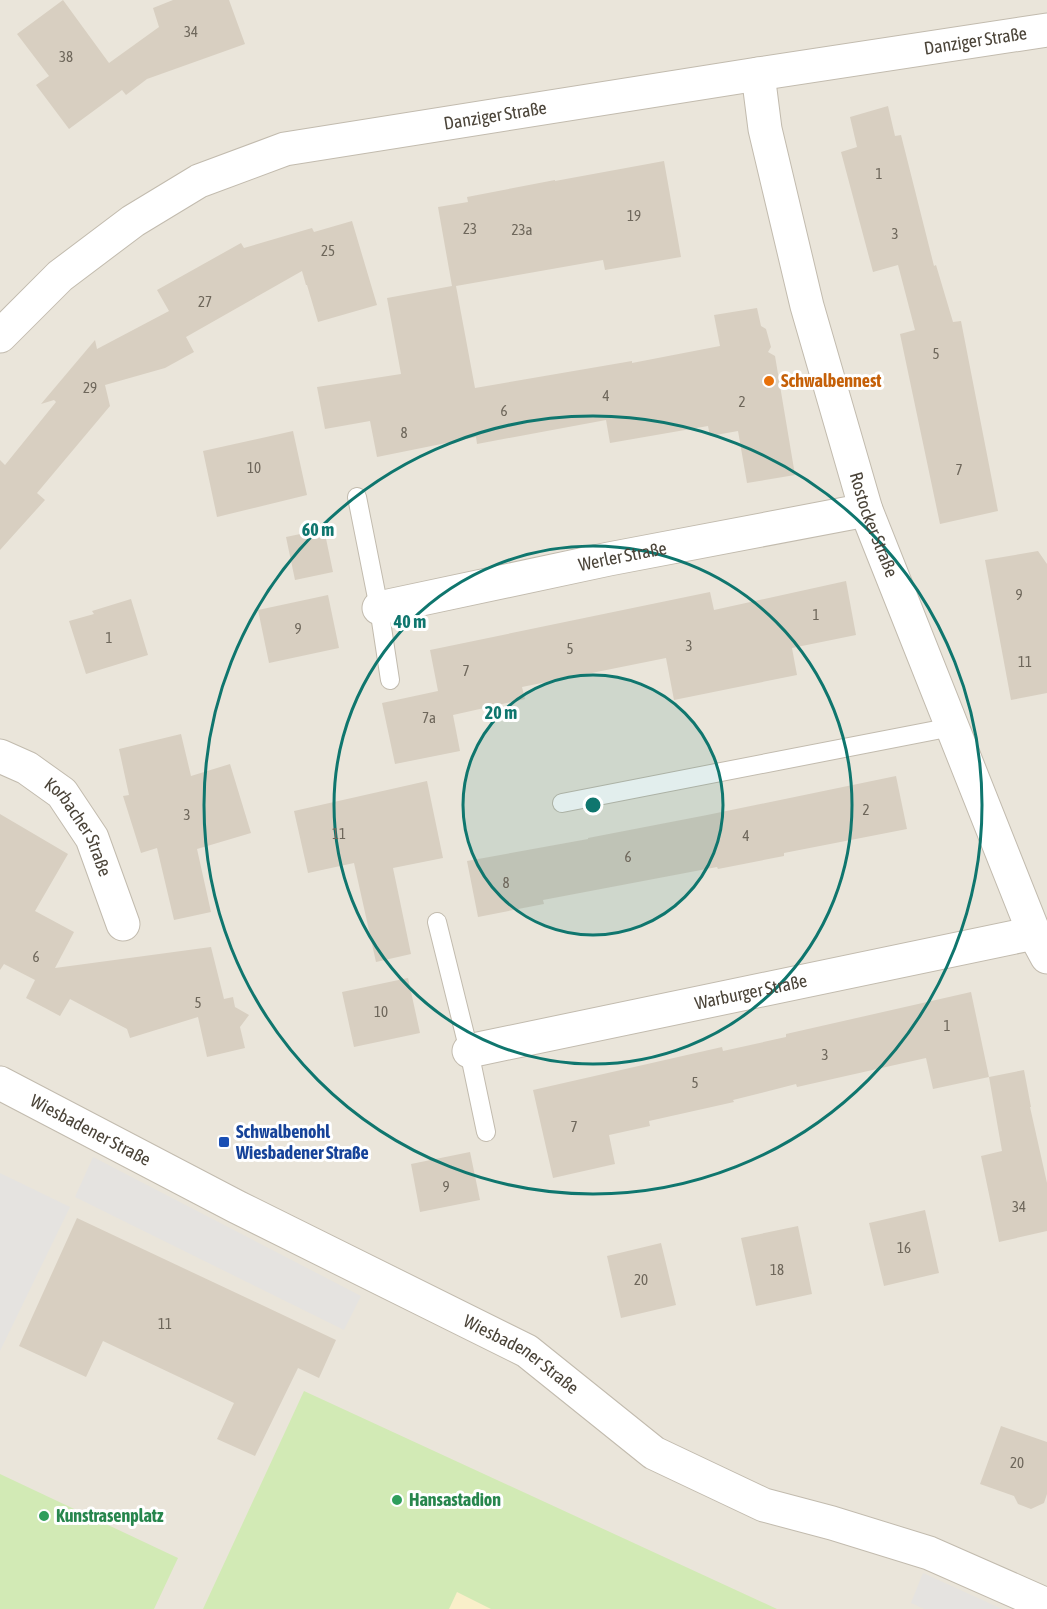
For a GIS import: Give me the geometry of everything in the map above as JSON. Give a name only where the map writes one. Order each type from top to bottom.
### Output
[{"type":"street","name":"Danziger Straße","points":[[0,336],[60,276],[134,221],[199,181],[285,148],[1047,30]]},
{"type":"street","name":"Rostocker Straße","points":[[758,74],[765,129],[807,306],[866,510],[1040,945]]},
{"type":"street","name":"Werler Straße","points":[[379,608],[609,559],[866,510]]},
{"type":"street","name":"Korbacher Straße","points":[[0,756],[27,768],[62,793],[92,838],[123,924]]},
{"type":"street","name":"Warburger Straße","points":[[469,1051],[1040,945]]},
{"type":"street","name":"Wiesbadener Straße","points":[[0,1083],[237,1207],[527,1351],[654,1453],[764,1505],[832,1523],[928,1553],[1047,1605]]},
{"type":"lane","points":[[357,497],[379,608],[390,680]]},
{"type":"lane","points":[[562,803],[952,727]]},
{"type":"lane","points":[[437,922],[469,1051],[486,1132]]},
{"type":"shaded area","points":[[0,0],[1047,0],[1047,1609],[0,1609]]},
{"type":"shaded area","points":[[93,1157],[361,1296],[344,1330],[75,1197]]},
{"type":"shaded area","points":[[0,1173],[70,1207],[0,1351]]},
{"type":"shaded area","points":[[923,1573],[1002,1609],[924,1609],[911,1603]]},
{"type":"green space","name":"Hansastadion","points":[[304,1391],[777,1609],[203,1609]]},
{"type":"green space","name":"Kunstrasenplatz","points":[[0,1474],[178,1558],[154,1609],[0,1609]]},
{"type":"sand","points":[[457,1592],[491,1609],[449,1609]]},
{"type":"building","points":[[63,0],[109,63],[159,27],[153,8],[173,0],[229,0],[245,44],[147,79],[126,95],[122,90],[69,129],[36,85],[49,76],[17,34]]},
{"type":"building","points":[[888,106],[895,136],[901,135],[934,266],[936,265],[953,322],[961,321],[998,511],[940,524],[900,334],[915,330],[898,265],[873,272],[841,152],[857,147],[850,117]]},
{"type":"building","points":[[664,161],[681,257],[605,270],[603,260],[456,286],[475,388],[632,361],[632,363],[720,346],[714,315],[757,308],[761,326],[766,329],[771,347],[768,352],[775,356],[795,475],[747,483],[738,431],[710,436],[708,426],[610,443],[606,420],[477,444],[476,437],[377,457],[370,421],[325,429],[317,387],[401,374],[387,298],[452,286],[438,207],[468,202],[467,197]]},
{"type":"building","points":[[352,221],[377,305],[318,322],[302,271],[186,337],[194,352],[165,368],[105,385],[110,406],[37,493],[45,500],[0,550],[0,460],[5,465],[56,402],[54,400],[41,404],[95,340],[97,349],[169,311],[157,290],[241,243],[244,248],[312,228],[314,232]]},
{"type":"building","points":[[293,431],[307,495],[217,517],[203,451]]},
{"type":"building","points":[[324,529],[333,572],[295,580],[286,537]]},
{"type":"building","points":[[1038,551],[1047,564],[1047,693],[1011,700],[985,560]]},
{"type":"building","points":[[846,581],[856,635],[792,648],[797,675],[674,700],[666,658],[522,687],[525,699],[453,715],[460,751],[395,764],[382,703],[438,691],[430,650],[710,592],[714,610]]},
{"type":"building","points":[[328,595],[339,648],[269,663],[258,610]]},
{"type":"building","points":[[131,599],[148,655],[86,674],[69,621]]},
{"type":"building","points":[[181,734],[191,776],[230,764],[251,833],[197,849],[211,912],[174,920],[157,848],[141,853],[123,796],[129,795],[119,749]]},
{"type":"building","points":[[896,776],[907,829],[784,853],[784,856],[718,869],[717,867],[543,900],[544,904],[478,917],[467,861],[588,839]]},
{"type":"building","points":[[427,781],[443,858],[393,868],[411,954],[376,962],[354,863],[308,873],[294,811]]},
{"type":"building","points":[[0,814],[68,854],[35,911],[74,932],[55,968],[211,947],[224,999],[233,997],[235,1007],[249,1015],[240,1027],[245,1048],[207,1057],[198,1017],[130,1038],[127,1029],[70,999],[60,1016],[26,998],[35,980],[4,964],[0,970]]},
{"type":"building","points":[[408,978],[420,1033],[354,1047],[342,992]]},
{"type":"building","points":[[971,992],[989,1077],[933,1089],[926,1058],[797,1087],[796,1084],[733,1100],[734,1102],[649,1121],[650,1126],[609,1135],[615,1164],[553,1178],[533,1090],[722,1047],[723,1051],[786,1037],[786,1034]]},
{"type":"building","points":[[1024,1070],[1047,1183],[1047,1231],[999,1242],[981,1156],[1002,1151],[989,1077]]},
{"type":"building","points":[[470,1152],[480,1200],[420,1212],[411,1164]]},
{"type":"building","points":[[925,1210],[939,1273],[884,1286],[869,1223]]},
{"type":"building","points":[[77,1218],[336,1340],[319,1378],[298,1368],[255,1456],[217,1439],[234,1403],[103,1341],[86,1377],[19,1346]]},
{"type":"building","points":[[798,1226],[812,1294],[756,1306],[741,1238]]},
{"type":"building","points":[[661,1243],[676,1305],[621,1318],[607,1256]]},
{"type":"building","points":[[1001,1426],[1047,1442],[1047,1494],[1044,1503],[1031,1509],[1018,1504],[1014,1496],[980,1484]]},
{"type":"place","name":"Schwalbennest","points":[[769,381]]},
{"type":"place","name":"Schwalbenohl Wiesbadener Straße","points":[[224,1142]]},
{"type":"place","name":"Hansastadion","points":[[397,1500]]},
{"type":"place","name":"Kunstrasenplatz","points":[[44,1516]]}]
